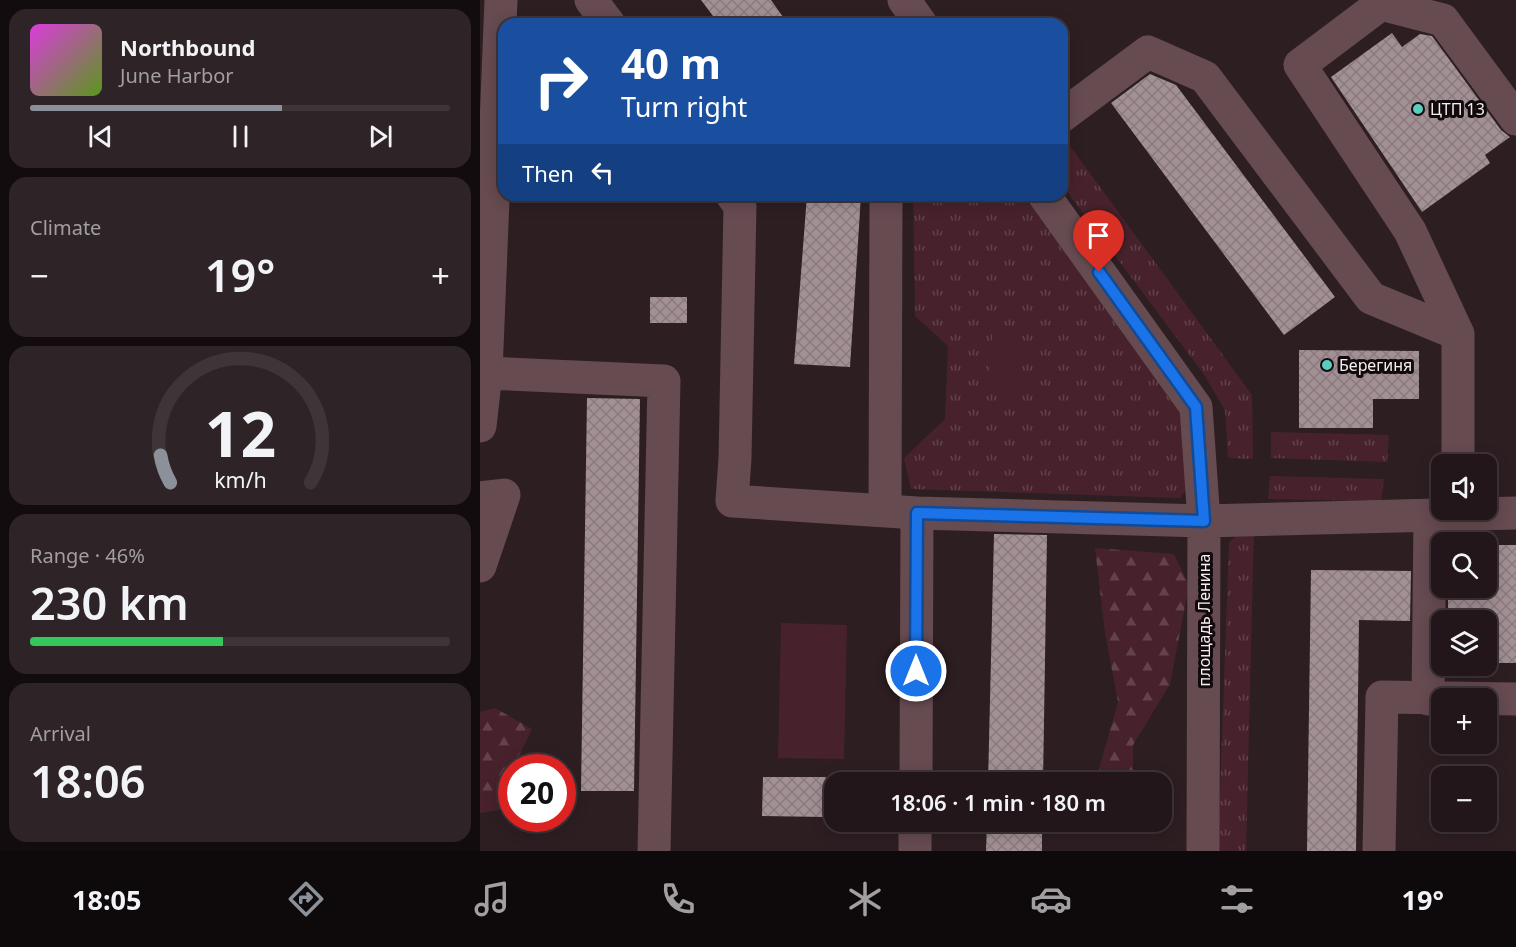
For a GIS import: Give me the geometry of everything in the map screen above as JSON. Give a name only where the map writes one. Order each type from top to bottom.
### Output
[{"type":"street","points":[[500,18],[501,0]]},
{"type":"street","points":[[591,0],[604,18]]},
{"type":"street","points":[[1458,454],[1458,334],[1410,231],[1300,65],[1381,4],[1443,20],[1516,119]]},
{"type":"street","points":[[1068,112],[1148,52],[1205,77],[1371,297],[1458,334]]},
{"type":"street","points":[[480,426],[486,373],[498,75]]},
{"type":"street","points":[[736,201],[740,206],[735,458],[732,501],[901,512],[1204,521],[1431,514]]},
{"type":"street","points":[[886,201],[915,772]]},
{"type":"street","name":"площадь Ленина","points":[[1048,201],[1196,407],[1204,521],[1203,851]]},
{"type":"street","points":[[486,373],[664,381],[654,851]]},
{"type":"street","points":[[480,498],[504,495],[480,566]]},
{"type":"street","points":[[1497,513],[1516,513]]},
{"type":"street","points":[[1428,699],[1447,520]]},
{"type":"street","points":[[1379,851],[1382,697],[1516,699]]},
{"type":"street","points":[[915,832],[915,851]]},
{"type":"green space","points":[[1068,143],[1252,395],[1253,459],[1228,458],[1225,410],[1203,373],[1068,193]]},
{"type":"green space","points":[[913,201],[1035,201],[1187,414],[1191,482],[1180,498],[911,489],[904,458],[945,419],[948,346],[915,316]]},
{"type":"green space","points":[[993,331],[1017,333],[1014,390],[989,388]]},
{"type":"green space","points":[[1271,432],[1389,435],[1387,462],[1271,458]]},
{"type":"green space","points":[[1270,476],[1384,479],[1381,501],[1268,499]]},
{"type":"green space","points":[[1254,525],[1246,851],[1218,851],[1229,543],[1240,531]]},
{"type":"green space","points":[[1095,548],[1174,554],[1189,585],[1170,684],[1133,745],[1133,772],[1098,772],[1118,702],[1105,633]]},
{"type":"green space","points":[[781,623],[847,625],[844,759],[778,758]]},
{"type":"green space","points":[[495,708],[532,729],[520,754],[498,754],[498,810],[480,813],[480,712]]},
{"type":"building","points":[[701,0],[771,0],[784,18],[714,18]]},
{"type":"building","name":"ЦТП 13","points":[[1392,33],[1402,47],[1420,34],[1432,36],[1501,130],[1510,137],[1485,155],[1490,163],[1422,212],[1331,77]]},
{"type":"building","points":[[1150,74],[1176,85],[1335,297],[1284,335],[1111,103]]},
{"type":"building","points":[[807,201],[861,201],[850,367],[794,364]]},
{"type":"building","points":[[650,297],[687,297],[687,323],[650,323]]},
{"type":"building","points":[[1299,350],[1419,351],[1419,399],[1373,399],[1373,428],[1299,428]]},
{"type":"building","points":[[587,398],[640,399],[634,791],[581,791]]},
{"type":"building","points":[[994,534],[1047,535],[1043,772],[988,772]]},
{"type":"building","points":[[1497,545],[1516,545],[1516,663],[1497,663],[1497,610],[1448,610],[1448,598],[1497,598]]},
{"type":"building","points":[[1311,570],[1411,571],[1410,621],[1359,620],[1356,851],[1307,851]]},
{"type":"building","points":[[763,777],[824,777],[824,817],[762,816]]},
{"type":"building","points":[[987,832],[1042,832],[1042,851],[986,851]]},
{"type":"place","name":"ЦТП 13","points":[[1418,109]]},
{"type":"place","name":"Берегиня","points":[[1327,365]]},
{"type":"route","points":[[916,671],[917,513],[1204,521],[1196,407],[1099,272]]}]
